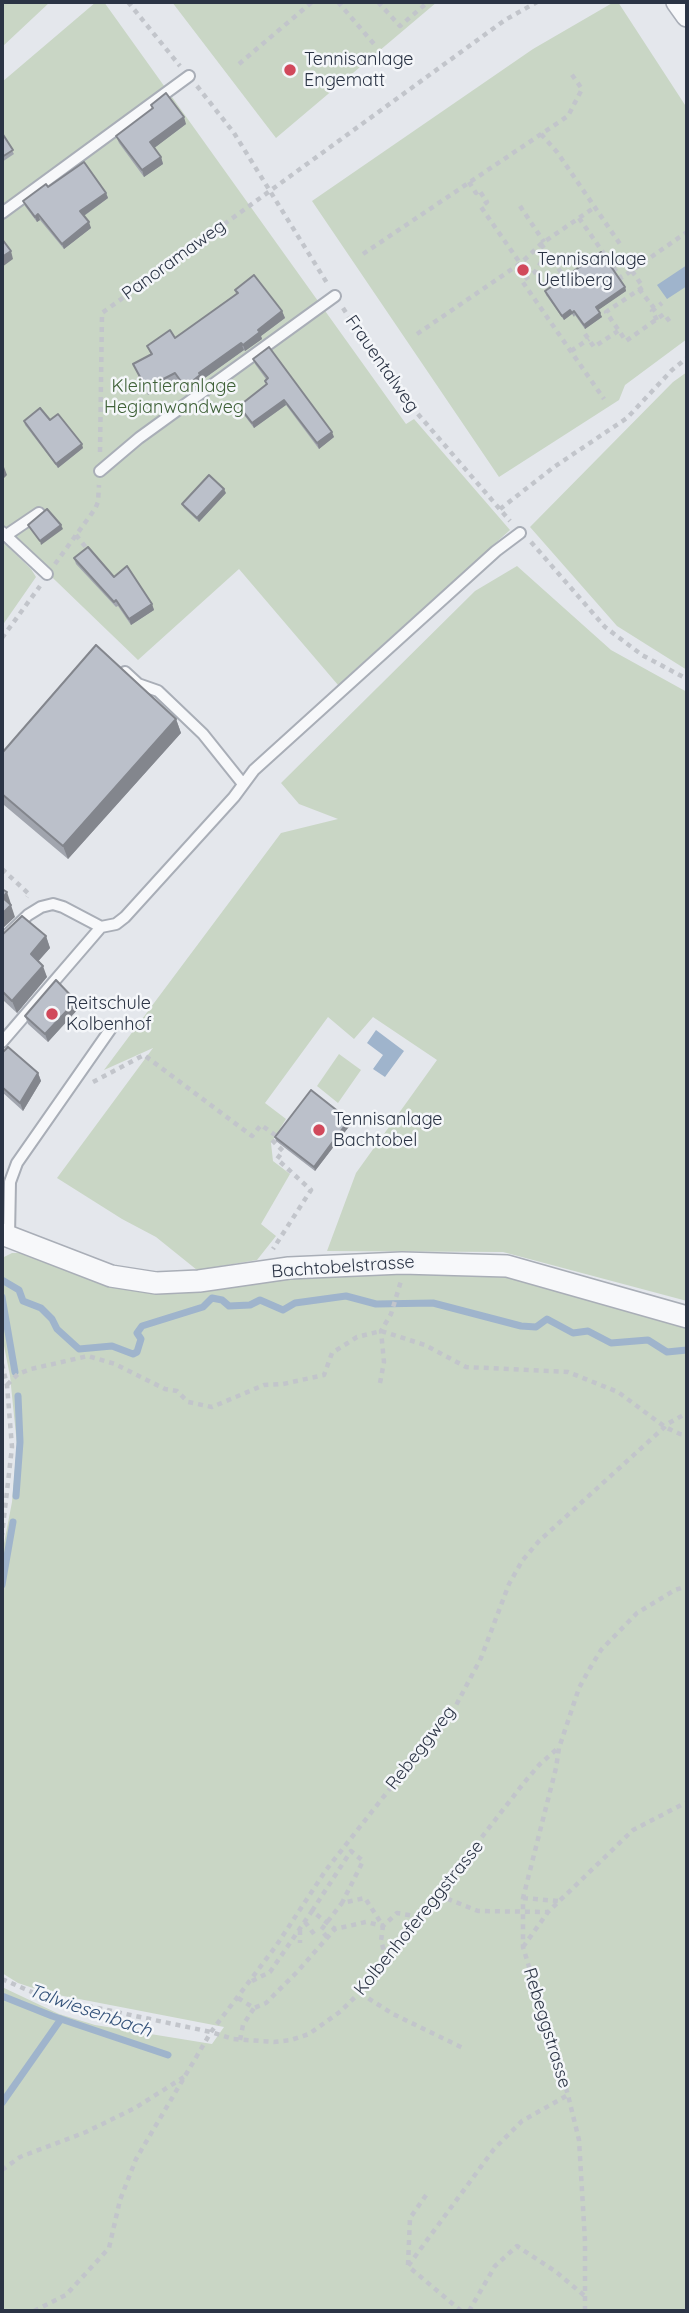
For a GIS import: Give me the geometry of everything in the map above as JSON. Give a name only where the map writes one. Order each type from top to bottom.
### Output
[{"type":"street","points":[[677,2],[687,16]]},
{"type":"street","name":"Bachtobelstrasse","points":[[5,1235],[111,1276],[156,1283],[200,1281],[289,1268],[420,1262],[507,1266],[687,1317]]},
{"type":"lane","points":[[2,213],[189,76]]},
{"type":"lane","points":[[100,471],[139,438],[335,296]]},
{"type":"lane","points":[[39,513],[4,534],[47,574]]},
{"type":"lane","points":[[2,1041],[101,927],[116,924],[125,917],[264,761],[496,551],[520,533]]},
{"type":"lane","points":[[113,662],[138,684],[158,691],[203,734],[243,784]]},
{"type":"lane","points":[[2,940],[37,909],[47,905],[57,905],[101,927]]},
{"type":"lane","points":[[5,1235],[13,1172],[21,1156],[112,1027]]},
{"type":"path","name":"Frauentalweg","points":[[128,2],[234,133],[393,384],[520,533],[536,545],[605,626],[642,655],[687,679]]},
{"type":"path","points":[[239,64],[312,2]]},
{"type":"path","points":[[338,2],[374,44]]},
{"type":"path","points":[[378,2],[400,26],[428,2]]},
{"type":"path","name":"Panoramaweg","points":[[2,638],[98,502],[102,313],[505,20],[537,2]]},
{"type":"path","points":[[363,254],[568,116],[582,89],[570,72]]},
{"type":"path","points":[[541,135],[557,152],[620,244]]},
{"type":"path","points":[[469,182],[487,202],[481,207],[521,263]]},
{"type":"path","points":[[520,206],[565,278]]},
{"type":"path","points":[[417,334],[521,263],[542,243],[594,207]]},
{"type":"path","points":[[579,218],[621,278],[687,232]]},
{"type":"path","points":[[548,254],[535,272],[522,280],[604,399]]},
{"type":"path","points":[[609,261],[642,264]]},
{"type":"path","points":[[632,271],[643,287],[606,312],[626,341],[664,314],[670,322]]},
{"type":"path","points":[[639,289],[654,308],[652,311],[657,320]]},
{"type":"path","points":[[654,308],[662,303]]},
{"type":"path","points":[[571,351],[587,336],[594,347],[618,330]]},
{"type":"path","points":[[500,509],[554,467],[627,418],[672,370],[687,358]]},
{"type":"path","points":[[76,535],[88,550]]},
{"type":"path","points":[[2,869],[29,894],[25,898],[37,909]]},
{"type":"path","points":[[69,1088],[95,1082],[144,1055],[252,1136],[261,1125],[275,1135],[272,1140],[283,1151],[277,1159],[311,1190],[258,1273]]},
{"type":"path","points":[[380,1383],[384,1362],[382,1331],[400,1288]]},
{"type":"path","points":[[6,1385],[18,1374],[88,1356],[114,1364],[165,1389],[177,1391],[188,1402],[212,1407],[264,1385],[284,1384],[324,1375],[332,1353],[357,1337],[382,1331],[425,1345],[466,1367],[568,1371],[618,1392],[665,1427],[687,1435]]},
{"type":"path","points":[[2,1364],[12,1447],[2,1535]]},
{"type":"path","name":"Rebeggweg","points":[[34,2311],[66,2295],[109,2248],[120,2200],[136,2160],[211,2032],[238,1998],[326,1870],[453,1711],[481,1658],[509,1584],[522,1561],[539,1541],[665,1427],[687,1413]]},
{"type":"path","name":"Kolbenhofereggstrasse","points":[[2,1979],[41,1996],[240,2040],[274,2042],[309,2034],[326,2024],[360,1993],[523,1784],[539,1765],[559,1748],[579,1688],[601,1650],[637,1614],[675,1590],[687,1586]]},
{"type":"path","name":"Rebeggstrasse","points":[[559,1748],[523,1898],[523,1947],[579,2140],[585,2311]]},
{"type":"path","points":[[523,1947],[548,1912],[634,1830],[687,1802]]},
{"type":"path","points":[[249,1982],[270,1972],[351,1851],[363,1861],[342,1903],[321,1930],[327,1937]]},
{"type":"path","points":[[438,1895],[478,1911],[548,1912]]},
{"type":"path","points":[[309,1897],[318,1903]]},
{"type":"path","points":[[342,1903],[365,1898],[383,1926]]},
{"type":"path","points":[[523,1898],[559,1902]]},
{"type":"path","points":[[312,1911],[335,1929]]},
{"type":"path","points":[[299,1912],[314,1934]]},
{"type":"path","points":[[387,1961],[381,1941],[383,1926],[397,1913],[421,1917]]},
{"type":"path","points":[[240,2040],[243,2025],[254,2008],[266,2003],[298,1972],[335,1929],[366,1922],[383,1926]]},
{"type":"path","points":[[300,1929],[300,1943]]},
{"type":"path","points":[[360,1993],[405,2020],[463,2048]]},
{"type":"path","points":[[238,1998],[254,2008]]},
{"type":"path","points":[[2,2169],[20,2157],[86,2132],[135,2108],[184,2077]]},
{"type":"path","points":[[408,2266],[494,2149],[522,2121],[568,2095]]},
{"type":"path","points":[[408,2266],[410,2218],[429,2192]]},
{"type":"path","points":[[469,2311],[495,2266],[517,2246],[555,2271],[586,2297]]},
{"type":"path","points":[[408,2266],[461,2311]]},
{"type":"green space","points":[[2,2],[50,2],[2,47]]},
{"type":"green space","name":"Kleintieranlage Hegianwandweg","points":[[96,2],[104,2],[406,424],[414,419],[510,530],[338,685],[239,569],[138,660],[2,529],[2,82]]},
{"type":"green space","name":"Tennisanlage Engematt","points":[[172,2],[437,2],[276,138]]},
{"type":"green space","name":"Tennisanlage Uetliberg","points":[[618,2],[687,108],[687,339],[625,385],[619,400],[499,477],[312,201],[533,49]]},
{"type":"green space","points":[[687,372],[687,670],[617,626],[530,527],[673,382]]},
{"type":"green space","points":[[2,541],[36,577],[2,626]]},
{"type":"green space","points":[[517,566],[611,650],[687,692],[687,1301],[503,1252],[327,1251],[356,1173],[437,1060],[373,1017],[354,1039],[328,1017],[265,1103],[286,1119],[271,1143],[273,1161],[290,1174],[261,1224],[276,1236],[257,1260],[197,1270],[156,1237],[57,1178],[153,1048],[104,1070],[281,833],[338,819],[299,804],[281,783],[475,591]]},
{"type":"green space","points":[[339,1054],[361,1070],[338,1103],[317,1086]]},
{"type":"green space","points":[[12,1253],[23,1253],[105,1285],[423,1270],[505,1275],[687,1327],[687,2311],[2,2311],[2,1987],[59,2014],[95,2025],[212,2044],[224,2027],[48,1993],[18,1983],[2,1973],[2,1554],[12,1502],[17,1445],[10,1376],[2,1344],[2,1258]]},
{"type":"water","points":[[687,265],[687,286],[667,299],[657,285]]},
{"type":"water","points":[[376,1030],[404,1051],[385,1077],[373,1069],[383,1055],[367,1043]]},
{"type":"building","points":[[166,93],[184,117],[150,142],[161,157],[142,170],[116,136],[153,108],[151,105]]},
{"type":"building","points":[[2,133],[13,150],[2,157]]},
{"type":"building","points":[[84,162],[106,193],[80,211],[89,222],[62,244],[38,214],[35,217],[23,201]]},
{"type":"building","points":[[2,239],[11,251],[2,257]]},
{"type":"building","points":[[601,252],[625,287],[596,307],[600,313],[584,325],[574,311],[572,313],[570,310],[562,316],[545,291]]},
{"type":"building","points":[[254,275],[282,311],[258,330],[260,332],[199,373],[200,375],[185,387],[175,373],[146,388],[133,364],[152,354],[147,346],[170,330],[175,338],[238,293],[235,290]]},
{"type":"building","points":[[269,347],[332,432],[317,443],[284,400],[252,423],[239,406],[267,384],[265,381],[268,378],[253,359]]},
{"type":"building","points":[[40,408],[50,420],[58,414],[82,444],[56,464],[24,421]]},
{"type":"building","points":[[209,475],[224,489],[197,518],[182,504]]},
{"type":"building","points":[[47,509],[61,525],[40,541],[28,525]]},
{"type":"building","points":[[88,547],[114,577],[127,566],[152,604],[129,619],[116,600],[114,602],[74,558]]},
{"type":"building","points":[[96,645],[176,719],[63,846],[2,794],[2,753]]},
{"type":"building","points":[[2,889],[7,892],[3,898],[11,905],[2,914]]},
{"type":"building","points":[[22,916],[46,936],[31,954],[43,966],[12,1001],[2,991],[2,935]]},
{"type":"building","name":"Reitschule Kolbenhof","points":[[56,980],[76,1001],[45,1034],[25,1016]]},
{"type":"building","points":[[8,1047],[38,1073],[20,1103],[2,1087],[2,1053]]},
{"type":"building","name":"Tennisanlage Bachtobel","points":[[311,1090],[349,1120],[314,1167],[275,1137]]},
{"type":"waterway","points":[[2,1280],[19,1290],[23,1301],[41,1308],[57,1329],[79,1349],[112,1346],[133,1354],[137,1352],[141,1339],[137,1333],[142,1326],[203,1307],[212,1298],[222,1300],[229,1306],[250,1305],[260,1300],[283,1310],[295,1303],[346,1296],[376,1304],[433,1303],[521,1326],[536,1327],[547,1319],[573,1333],[588,1331],[611,1343],[648,1340],[667,1352],[687,1350]]},
{"type":"waterway","name":"Talwiesenbach","points":[[2,1297],[15,1372]]},
{"type":"waterway","name":"Talwiesenbach","points":[[16,1496],[20,1442],[18,1396]]},
{"type":"waterway","name":"Talwiesenbach","points":[[2,1585],[13,1522]]},
{"type":"waterway","name":"Talwiesenbach","points":[[2,1996],[52,2016],[168,2055]]},
{"type":"waterway","points":[[2,2103],[61,2019]]},
{"type":"place","name":"Tennisanlage Engematt","points":[[290,70]]},
{"type":"place","name":"Tennisanlage Uetliberg","points":[[523,270]]},
{"type":"place","name":"Reitschule Kolbenhof","points":[[52,1014]]},
{"type":"place","name":"Tennisanlage Bachtobel","points":[[319,1130]]}]
